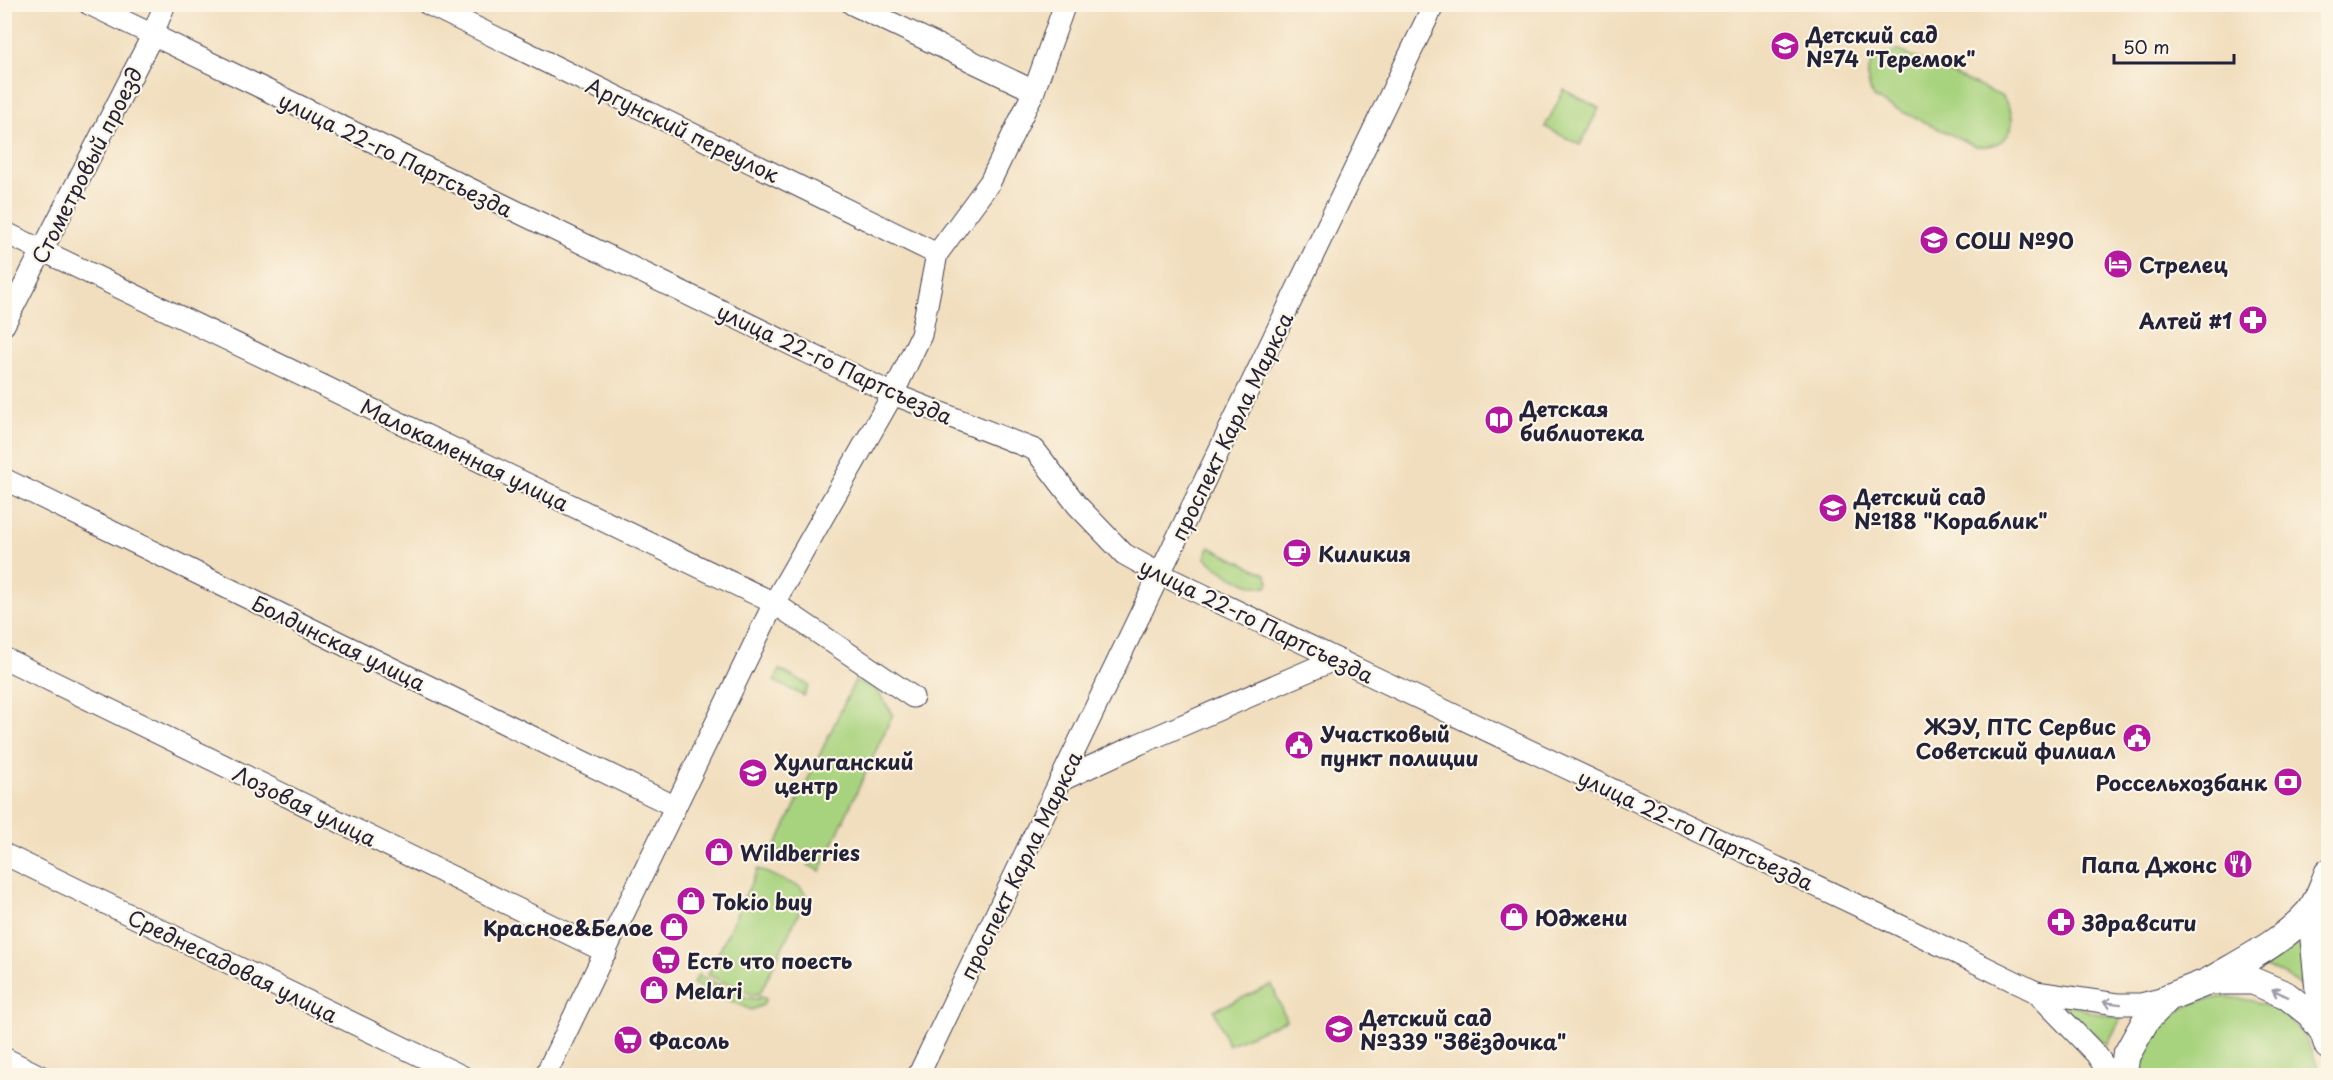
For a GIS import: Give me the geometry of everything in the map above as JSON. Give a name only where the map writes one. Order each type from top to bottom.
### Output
[{"type":"main road","points":[[2123,1076],[2126,1056],[2146,1020],[2169,997],[2210,981],[2268,946],[2311,909],[2328,873]]},
{"type":"main road","points":[[2311,909],[2326,1038]]},
{"type":"main road","points":[[2210,981],[2253,981],[2286,995],[2310,1014],[2326,1038]]},
{"type":"street","name":"улица 22-го Партсъезда","points":[[89,4],[893,394],[1035,450],[1077,505],[1124,554],[1160,574],[1336,659],[2036,992],[2117,1004],[2141,1004],[2169,997]]},
{"type":"street","name":"Стометровый проезд","points":[[4,325],[152,36],[165,4]]},
{"type":"street","name":"Аргунский переулок","points":[[428,4],[937,254]]},
{"type":"street","points":[[852,4],[1034,91]]},
{"type":"street","points":[[545,1076],[774,603],[893,394],[921,335],[937,254],[990,182],[1034,91],[1065,4]]},
{"type":"street","name":"проспект Карла Маркса","points":[[918,1076],[1434,4]]},
{"type":"street","name":"Малокаменная улица","points":[[4,232],[774,603],[913,697]]},
{"type":"street","name":"Болдинская улица","points":[[4,479],[674,806]]},
{"type":"street","name":"Лозовая улица","points":[[4,658],[606,952]]},
{"type":"street","points":[[1060,781],[1139,744],[1336,659]]},
{"type":"street","name":"Среднесадовая улица","points":[[4,854],[462,1076]]},
{"type":"street","name":"улица 22-го Партсъезда","points":[[2036,992],[2096,1054],[2111,1076]]},
{"type":"street","points":[[4,1058],[40,1076]]},
{"type":"green space","points":[[1900,51],[2001,96],[2008,106],[2012,124],[2004,139],[1997,144],[1975,146],[1875,99],[1868,81],[1871,66],[1882,56]]},
{"type":"green space","points":[[1564,90],[1599,108],[1580,145],[1545,127]]},
{"type":"green space","points":[[1209,547],[1266,574],[1269,582],[1267,587],[1243,582],[1217,567],[1205,557]]},
{"type":"green space","points":[[780,670],[809,685],[804,696],[774,681]]},
{"type":"green space","points":[[855,681],[875,688],[893,714],[820,871],[808,865],[810,860],[799,855],[796,860],[774,850]]},
{"type":"green space","points":[[758,869],[800,887],[807,896],[760,993],[753,995],[708,975]]},
{"type":"green space","points":[[2303,923],[2309,990],[2283,974],[2257,964]]},
{"type":"green space","points":[[698,975],[748,998],[758,999],[760,996],[766,999],[763,1005],[751,1010],[693,984]]},
{"type":"green space","points":[[1272,985],[1286,1020],[1228,1045],[1214,1010]]},
{"type":"green space","points":[[2222,997],[2258,1002],[2286,1016],[2306,1040],[2320,1075],[2138,1076],[2149,1042],[2164,1023],[2183,1008],[2194,1003]]},
{"type":"green space","points":[[2066,1003],[2095,1013],[2121,1018],[2107,1045],[2064,1009]]},
{"type":"place","name":"Детский сад №74 \"Теремок\"","points":[[1785,46]]},
{"type":"place","name":"СОШ №90","points":[[1934,240]]},
{"type":"place","name":"Стрелец","points":[[2118,264]]},
{"type":"place","name":"Алтей #1","points":[[2253,320]]},
{"type":"place","name":"Детская библиотека","points":[[1499,420]]},
{"type":"place","name":"Детский сад №188 \"Кораблик\"","points":[[1833,508]]},
{"type":"place","name":"Киликия","points":[[1297,553]]},
{"type":"place","name":"ЖЭУ, ПТС Сервис Советский филиал","points":[[2137,738]]},
{"type":"place","name":"Участковый пункт полиции","points":[[1299,745]]},
{"type":"place","name":"Хулиганский центр","points":[[753,773]]},
{"type":"place","name":"Россельхозбанк","points":[[2288,782]]},
{"type":"place","name":"Wildberries","points":[[719,852]]},
{"type":"place","name":"Папа Джонс","points":[[2238,864]]},
{"type":"place","name":"Tokio buy","points":[[691,901]]},
{"type":"place","name":"Юджени","points":[[1514,917]]},
{"type":"place","name":"Здравсити","points":[[2061,922]]},
{"type":"place","name":"Красное&Белое","points":[[674,927]]},
{"type":"place","name":"Есть что поесть","points":[[666,960]]},
{"type":"place","name":"Melari","points":[[654,990]]},
{"type":"place","name":"Детский сад №339 \"Звёздочка\"","points":[[1339,1029]]},
{"type":"place","name":"Фасоль","points":[[628,1040]]}]
